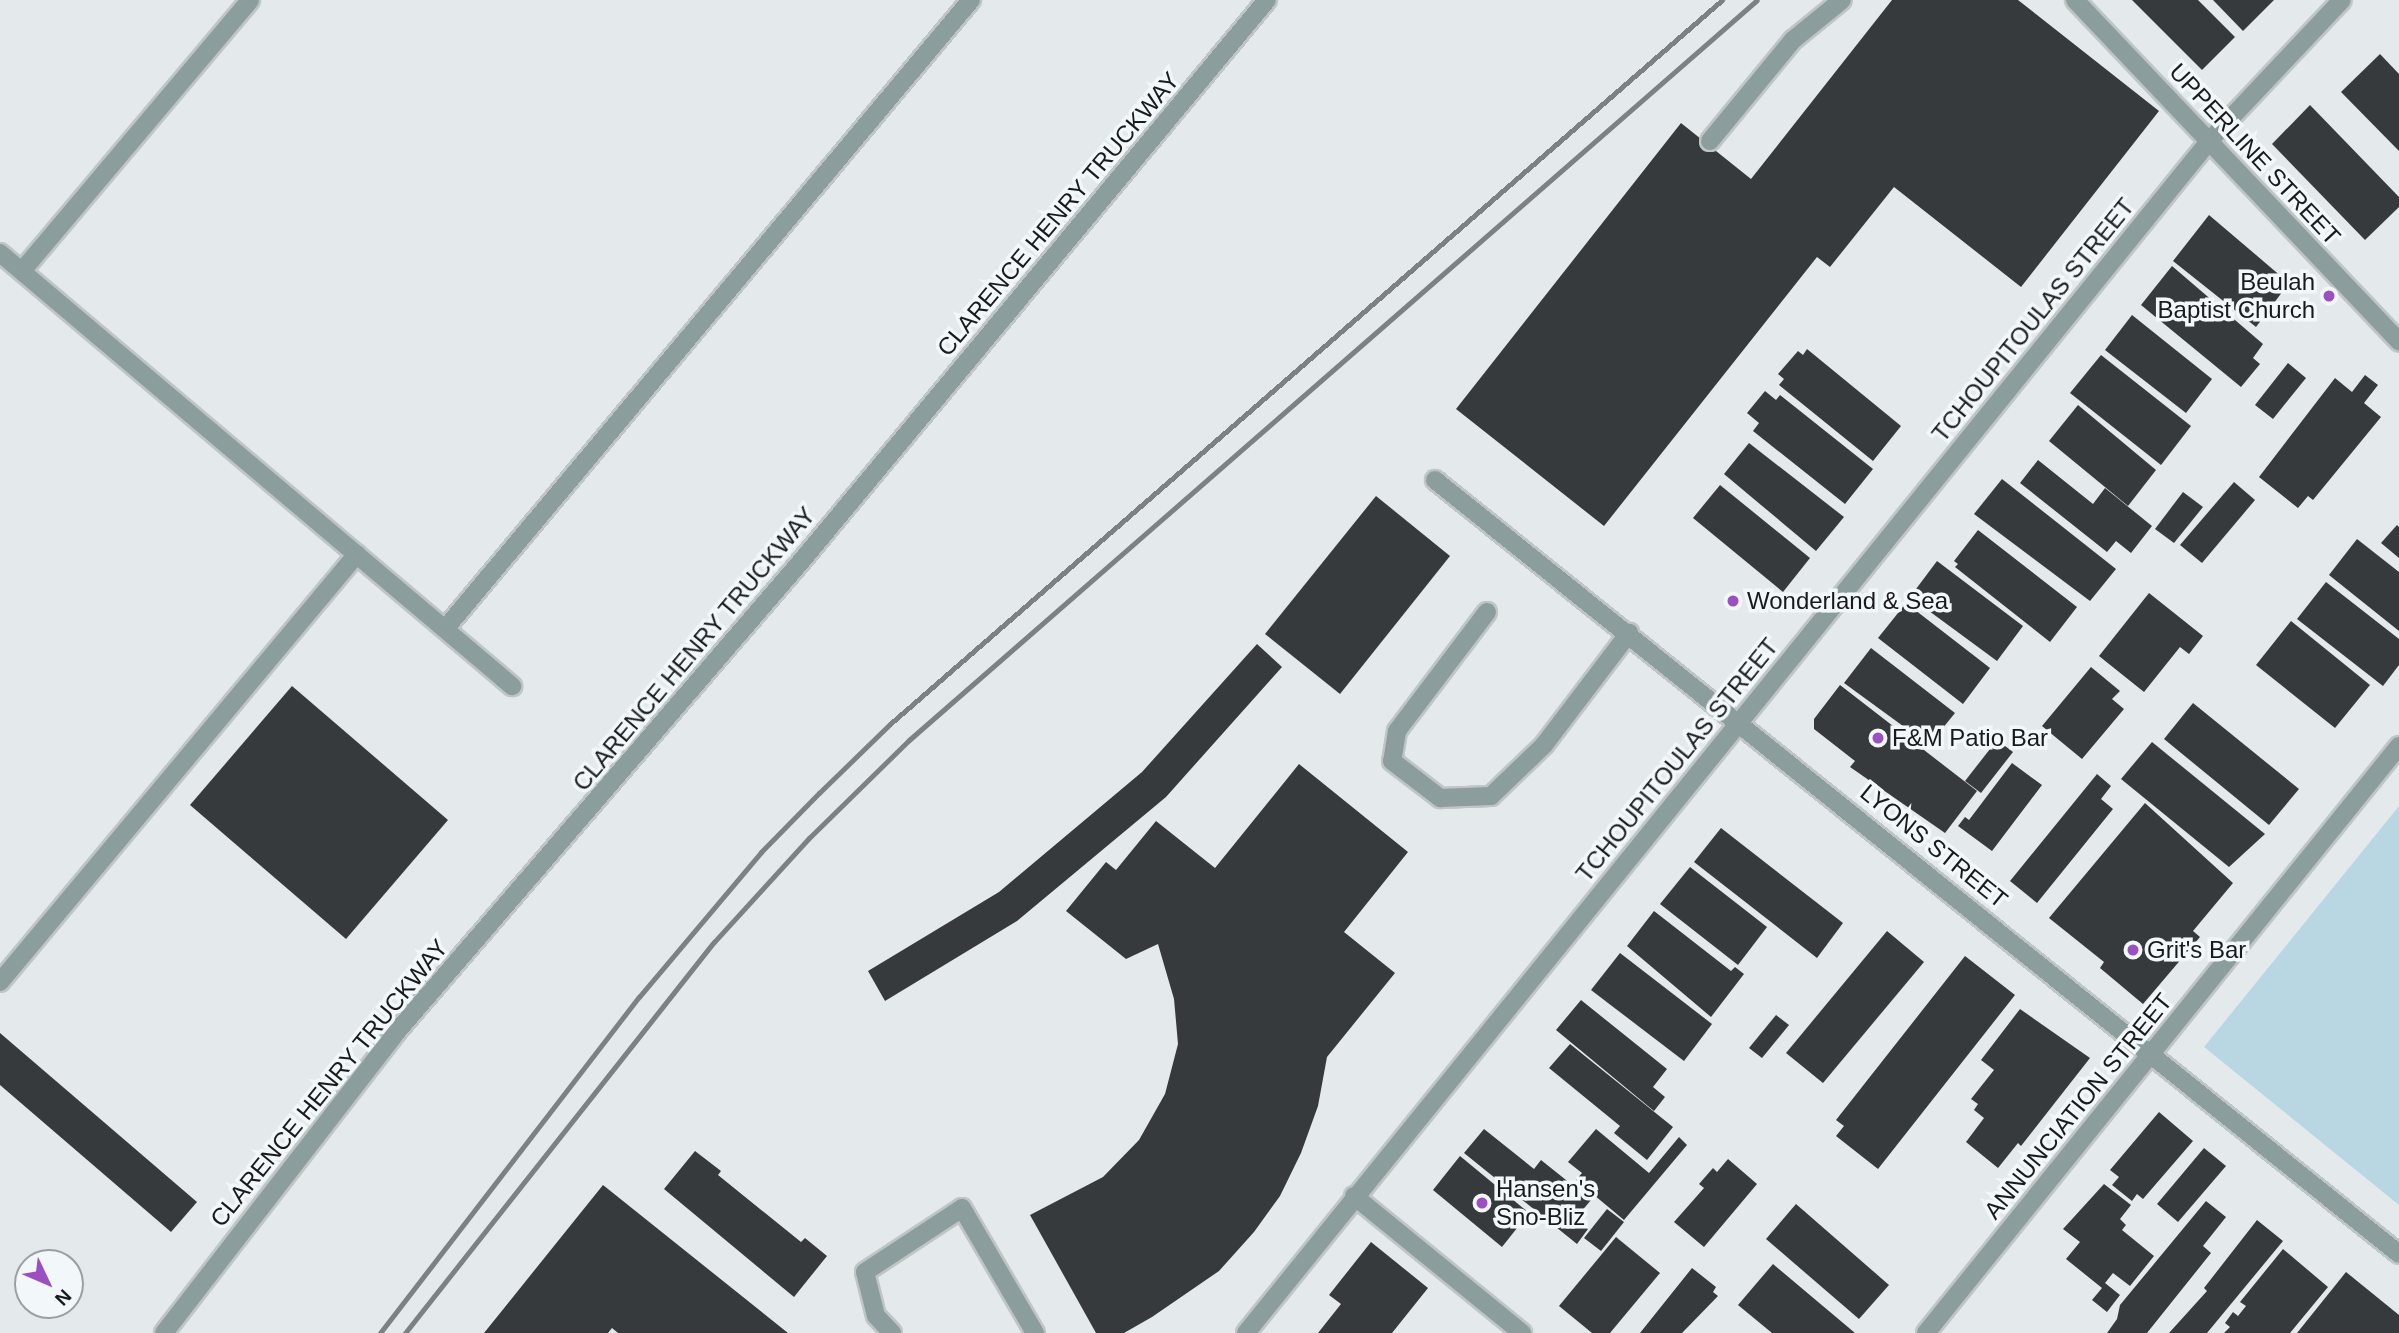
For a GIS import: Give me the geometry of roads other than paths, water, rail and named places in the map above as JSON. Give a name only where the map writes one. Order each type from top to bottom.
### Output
[{"type":"street","points":[[22,271],[250,0]]},
{"type":"street","points":[[445,629],[971,0]]},
{"type":"street","name":"CLARENCE HENRY TRUCKWAY","points":[[164,1333],[394,1035],[804,558],[1267,0]]},
{"type":"street","points":[[1710,142],[1793,40],[1842,0]]},
{"type":"street","name":"UPPERLINE STREET","points":[[2075,0],[2399,342]]},
{"type":"street","name":"TCHOUPITOULAS STREET","points":[[1246,1333],[1354,1196],[2210,140],[2342,0]]},
{"type":"street","points":[[0,253],[512,686]]},
{"type":"street","name":"LYONS STREET","points":[[1435,480],[1740,721],[2399,1254]]},
{"type":"street","points":[[0,982],[357,554]]},
{"type":"street","points":[[1487,612],[1397,731],[1392,761],[1440,798],[1491,796],[1544,745],[1629,632]]},
{"type":"street","name":"ANNUNCIATION STREET","points":[[1926,1333],[2399,746]]},
{"type":"street","points":[[1354,1196],[1522,1333]]},
{"type":"street","points":[[892,1333],[876,1316],[865,1272],[962,1209],[1035,1333]]},
{"type":"railway","points":[[380,1333],[639,997],[761,852],[819,793],[890,724],[1722,0]]},
{"type":"railway","points":[[405,1333],[714,942],[809,838],[909,740],[1757,0]]},
{"type":"place","name":"Beulah Baptist Church","points":[[2329,296]]},
{"type":"place","name":"Wonderland & Sea","points":[[1733,601]]},
{"type":"place","name":"F&M Patio Bar","points":[[1878,738]]},
{"type":"place","name":"Grit's Bar","points":[[2133,950]]},
{"type":"place","name":"Hansen's Sno-Bliz","points":[[1482,1203]]}]
